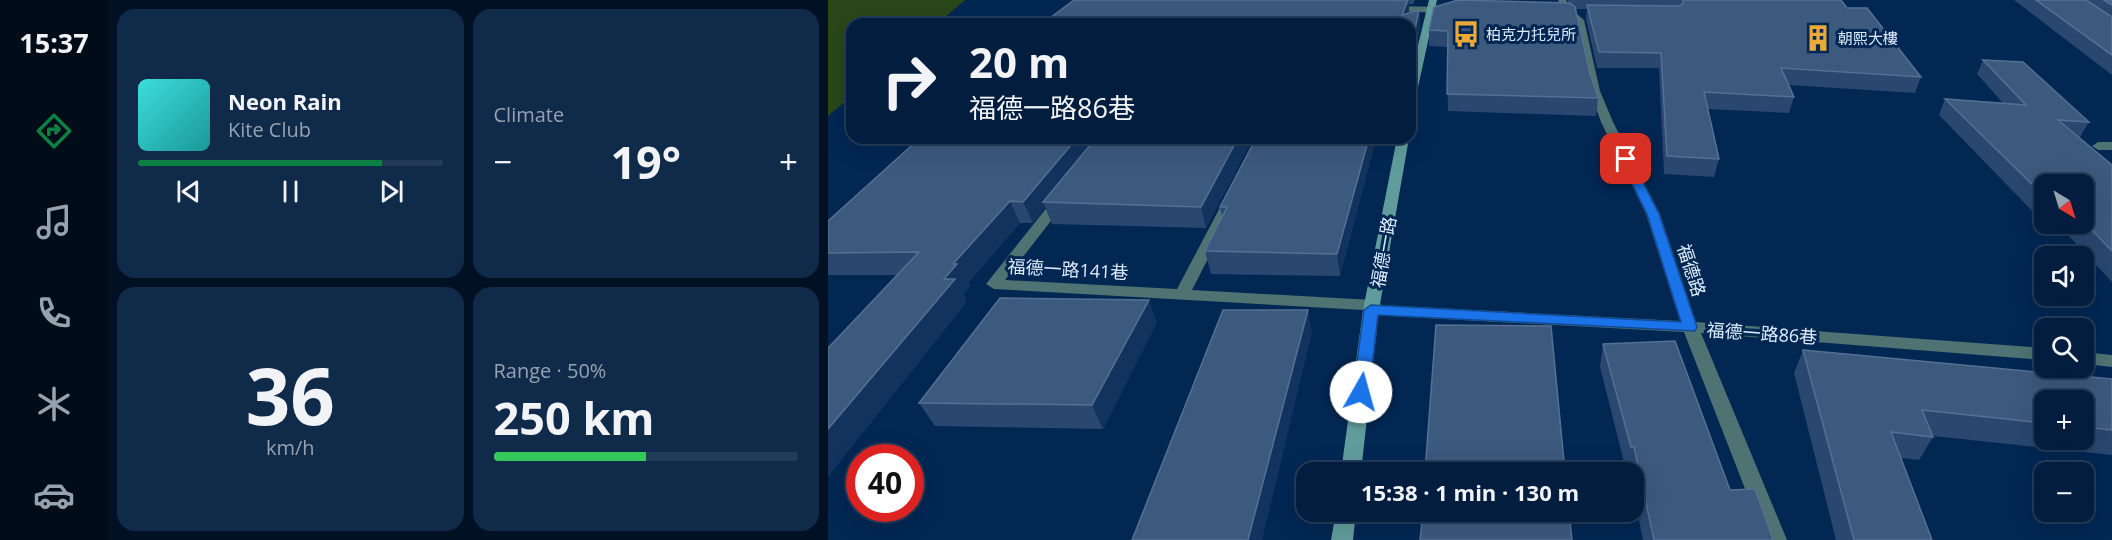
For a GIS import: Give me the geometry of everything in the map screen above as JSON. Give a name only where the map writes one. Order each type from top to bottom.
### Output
[{"type":"street","points":[[1416,75],[1432,5]]},
{"type":"street","points":[[1386,9],[1432,5],[1453,10]]},
{"type":"street","name":"福德路","points":[[1570,11],[1580,20],[1595,91],[1607,122],[1653,214],[1690,327],[1776,540]]},
{"type":"street","name":"福德一路","points":[[1352,462],[1372,308],[1402,144]]},
{"type":"street","points":[[2098,146],[2112,146]]},
{"type":"street","name":"福德一路141巷","points":[[1073,184],[994,284],[1372,308]]},
{"type":"street","points":[[1182,295],[1235,190]]},
{"type":"street","name":"福德一路86巷","points":[[1372,308],[1690,327],[2034,353]]},
{"type":"street","points":[[2094,359],[2112,361]]},
{"type":"street","points":[[1342,540],[1345,522]]},
{"type":"shaded area","points":[[828,0],[965,0],[944,18],[846,18],[846,101],[828,116]]},
{"type":"building","points":[[1074,0],[1408,0],[1402,15],[1419,10],[1416,24],[1416,18],[1050,18]]},
{"type":"building","points":[[1458,0],[1570,3],[1575,7],[1590,74],[1598,98],[1447,94],[1448,31],[1429,30],[1434,7]]},
{"type":"building","points":[[1683,0],[1841,0],[1847,8],[1867,8],[1921,77],[1781,68],[1794,97],[1704,92],[1719,159],[1667,156],[1661,53],[1599,52],[1587,5],[1678,6],[1683,4]]},
{"type":"building","points":[[2036,0],[2086,0],[2112,17],[2112,55]]},
{"type":"building","points":[[1983,60],[2023,62],[2089,122],[2058,120],[2112,165],[2112,251],[2094,232],[2094,174],[2034,174],[2034,186],[1945,99],[2026,105]]},
{"type":"building","points":[[913,144],[1072,144],[1023,202],[1010,201],[953,264],[957,264],[944,279],[955,279],[828,429],[828,348],[919,252],[828,253],[828,221]]},
{"type":"building","points":[[1091,144],[1235,144],[1201,207],[1043,202]]},
{"type":"building","points":[[1253,144],[1367,144],[1337,254],[1205,251],[1227,207],[1220,207]]},
{"type":"building","points":[[1000,298],[1149,300],[1092,405],[919,403]]},
{"type":"building","points":[[1223,310],[1308,310],[1248,540],[1132,540]]},
{"type":"building","points":[[1436,325],[1551,326],[1564,462],[1426,462]]},
{"type":"building","points":[[1675,341],[1730,490],[1755,489],[1773,540],[1654,540],[1644,494],[1644,462],[1637,462],[1634,447],[1631,447],[1603,344]]},
{"type":"building","points":[[1803,350],[2034,372],[2034,378],[2112,379],[2112,430],[2094,428],[2094,390],[2034,390],[2034,422],[1922,410],[1933,437],[1891,432],[1932,540],[1854,540]]},
{"type":"building","points":[[1422,522],[1570,522],[1572,540],[1420,540]]},
{"type":"place","name":"柏克力托兒所","points":[[1466,34]]},
{"type":"place","name":"朝熙大樓","points":[[1818,38]]},
{"type":"route","points":[[1361,392],[1371,310],[1690,327],[1653,214],[1626,159]]}]
